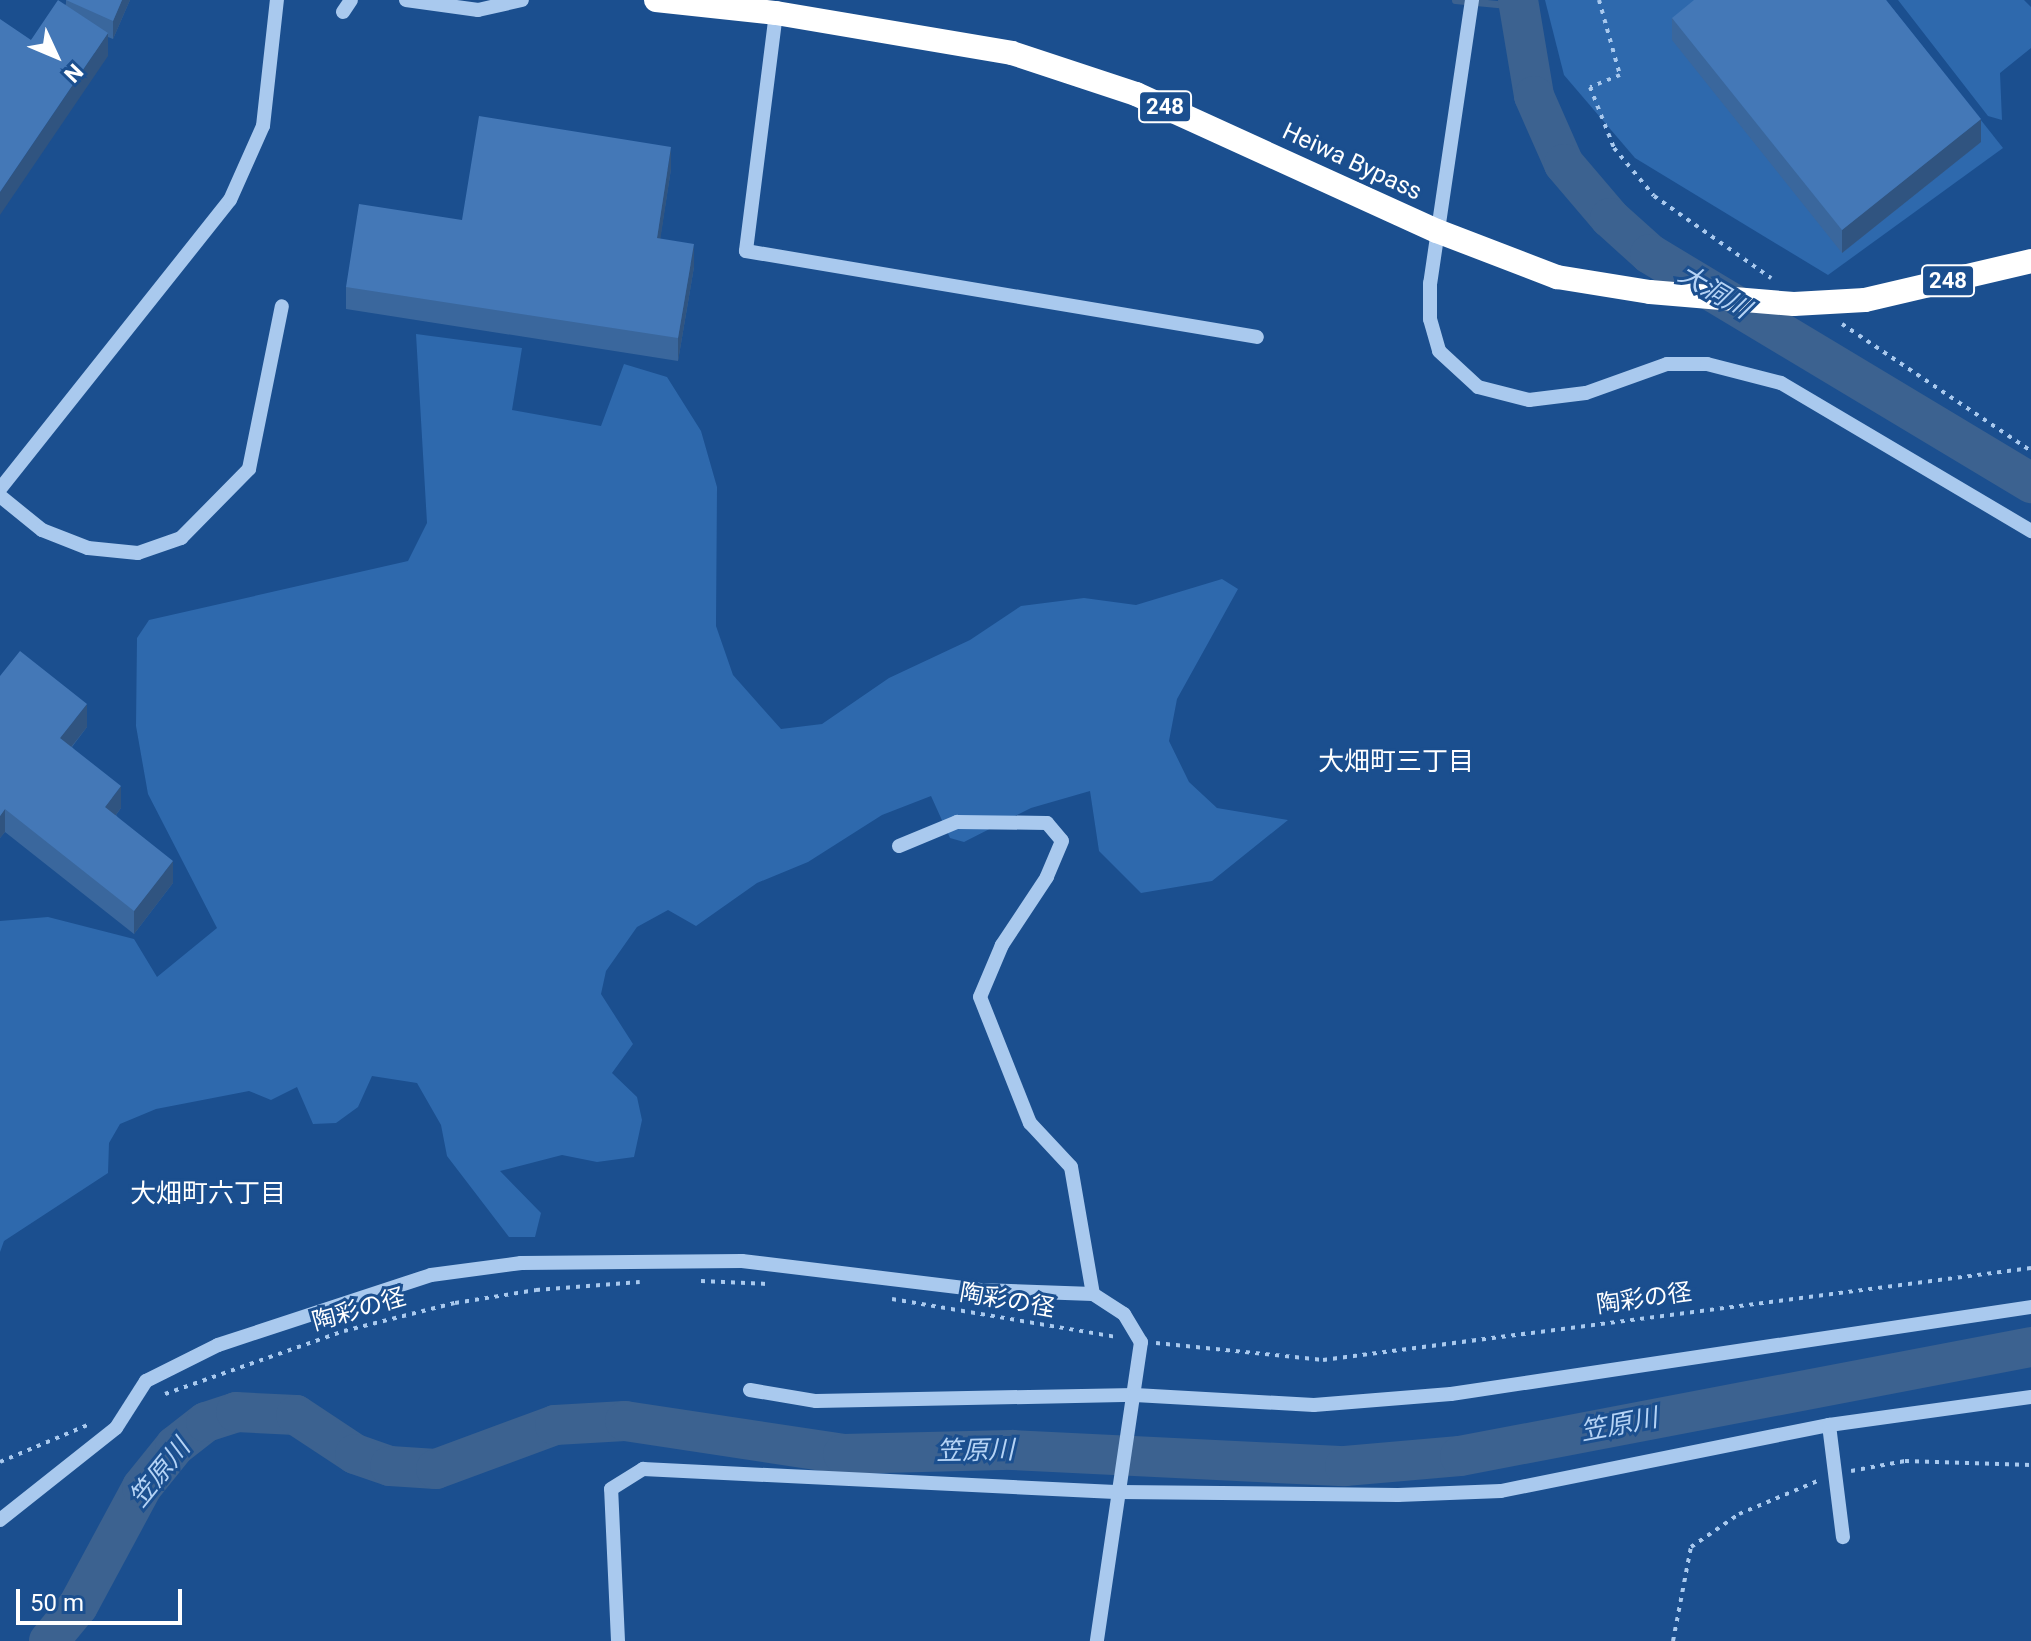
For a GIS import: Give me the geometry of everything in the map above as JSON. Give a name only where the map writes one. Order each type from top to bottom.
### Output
[{"type":"highway","name":"Heiwa Bypass","points":[[656,0],[776,13],[1012,53],[1136,94],[1437,231],[1557,277],[1650,292],[1794,304],[1865,300],[2031,261]]},
{"type":"street","points":[[0,489],[230,200],[263,126],[277,0]]},
{"type":"street","points":[[406,0],[478,10],[522,0]]},
{"type":"street","points":[[1472,0],[1437,231],[1430,319],[1439,351],[1478,387],[1500,395],[1555,400],[1667,364],[1707,364],[1781,383],[2031,531]]},
{"type":"street","points":[[776,13],[746,251],[1257,337]]},
{"type":"street","points":[[0,496],[42,530],[88,548],[138,553],[181,538],[249,469],[282,306]]},
{"type":"street","points":[[899,846],[957,822],[1047,823],[1062,841],[1047,877],[1002,945],[980,997],[1030,1123],[1071,1167],[1093,1294]]},
{"type":"street","points":[[0,1520],[116,1428],[146,1381],[218,1345],[431,1275],[521,1263],[742,1261],[980,1290],[1093,1294],[1124,1314],[1141,1342],[1120,1492],[1108,1545],[1097,1641]]},
{"type":"street","points":[[750,1390],[816,1401],[1135,1395],[1314,1405],[1451,1394],[2031,1307]]},
{"type":"street","points":[[618,1641],[611,1489],[643,1469],[1120,1492],[1398,1495],[1501,1491],[1829,1425],[2031,1397]]},
{"type":"street","points":[[1829,1425],[1843,1537]]},
{"type":"path","points":[[1599,0],[1620,75],[1590,87],[1614,148],[1654,196],[1775,280]]},
{"type":"path","points":[[1839,322],[2031,451]]},
{"type":"path","name":"陶彩の径","points":[[877,1297],[1141,1342],[1323,1360],[2031,1268]]},
{"type":"path","name":"陶彩の径","points":[[0,1462],[127,1409],[344,1331],[455,1303],[536,1290],[653,1281]]},
{"type":"path","points":[[697,1281],[770,1284]]},
{"type":"path","points":[[1673,1641],[1691,1547],[1739,1514],[1836,1473],[1905,1461],[2031,1465]]},
{"type":"shaded area","points":[[1545,0],[1886,0],[2003,148],[1828,275],[1635,158],[1564,75]]},
{"type":"shaded area","points":[[1898,0],[2024,0],[2031,7],[2031,48],[2000,73],[2002,120],[1988,116]]},
{"type":"shaded area","points":[[416,334],[522,348],[512,410],[601,426],[624,364],[667,377],[701,431],[717,487],[716,626],[733,675],[781,729],[822,724],[889,678],[970,640],[1021,606],[1084,598],[1136,605],[1222,579],[1238,589],[1177,699],[1169,741],[1189,782],[1217,808],[1288,820],[1212,881],[1141,893],[1099,851],[1090,791],[1031,808],[964,842],[950,838],[931,796],[882,815],[808,862],[757,883],[696,926],[668,910],[637,927],[606,971],[601,994],[633,1044],[612,1073],[637,1097],[642,1120],[634,1157],[597,1162],[562,1155],[500,1171],[541,1213],[535,1237],[509,1237],[447,1156],[441,1125],[417,1083],[372,1076],[358,1107],[336,1123],[313,1124],[297,1087],[271,1100],[249,1091],[156,1109],[120,1124],[109,1143],[108,1173],[4,1241],[0,1252],[0,921],[48,917],[134,939],[157,977],[217,928],[148,794],[136,726],[137,638],[149,620],[408,561],[427,523]]},
{"type":"building","points":[[58,0],[108,33],[0,192],[0,19],[31,40]]},
{"type":"building","points":[[66,0],[122,0],[113,21]]},
{"type":"building","points":[[1694,0],[1886,0],[1981,119],[1842,230],[1672,18]]},
{"type":"building","points":[[479,116],[671,147],[657,238],[694,244],[678,338],[346,287],[359,204],[462,220]]},
{"type":"building","points":[[20,651],[87,704],[60,738],[121,786],[105,807],[173,861],[134,911],[5,809],[0,816],[0,676]]},
{"type":"waterway","points":[[1455,0],[1518,6]]},
{"type":"waterway","name":"大洞川","points":[[1518,0],[1534,96],[1564,164],[1610,218],[1650,254],[2031,483]]},
{"type":"waterway","name":"笠原川","points":[[49,1641],[78,1606],[142,1487],[175,1446],[206,1422],[236,1412],[296,1415],[355,1454],[390,1466],[436,1469],[555,1425],[625,1421],[843,1454],[1012,1450],[1345,1466],[1460,1456],[2031,1347]]},
{"type":"district","name":"大畑町三丁目","points":[[1396,762]]},
{"type":"district","name":"大畑町六丁目","points":[[208,1194]]}]
